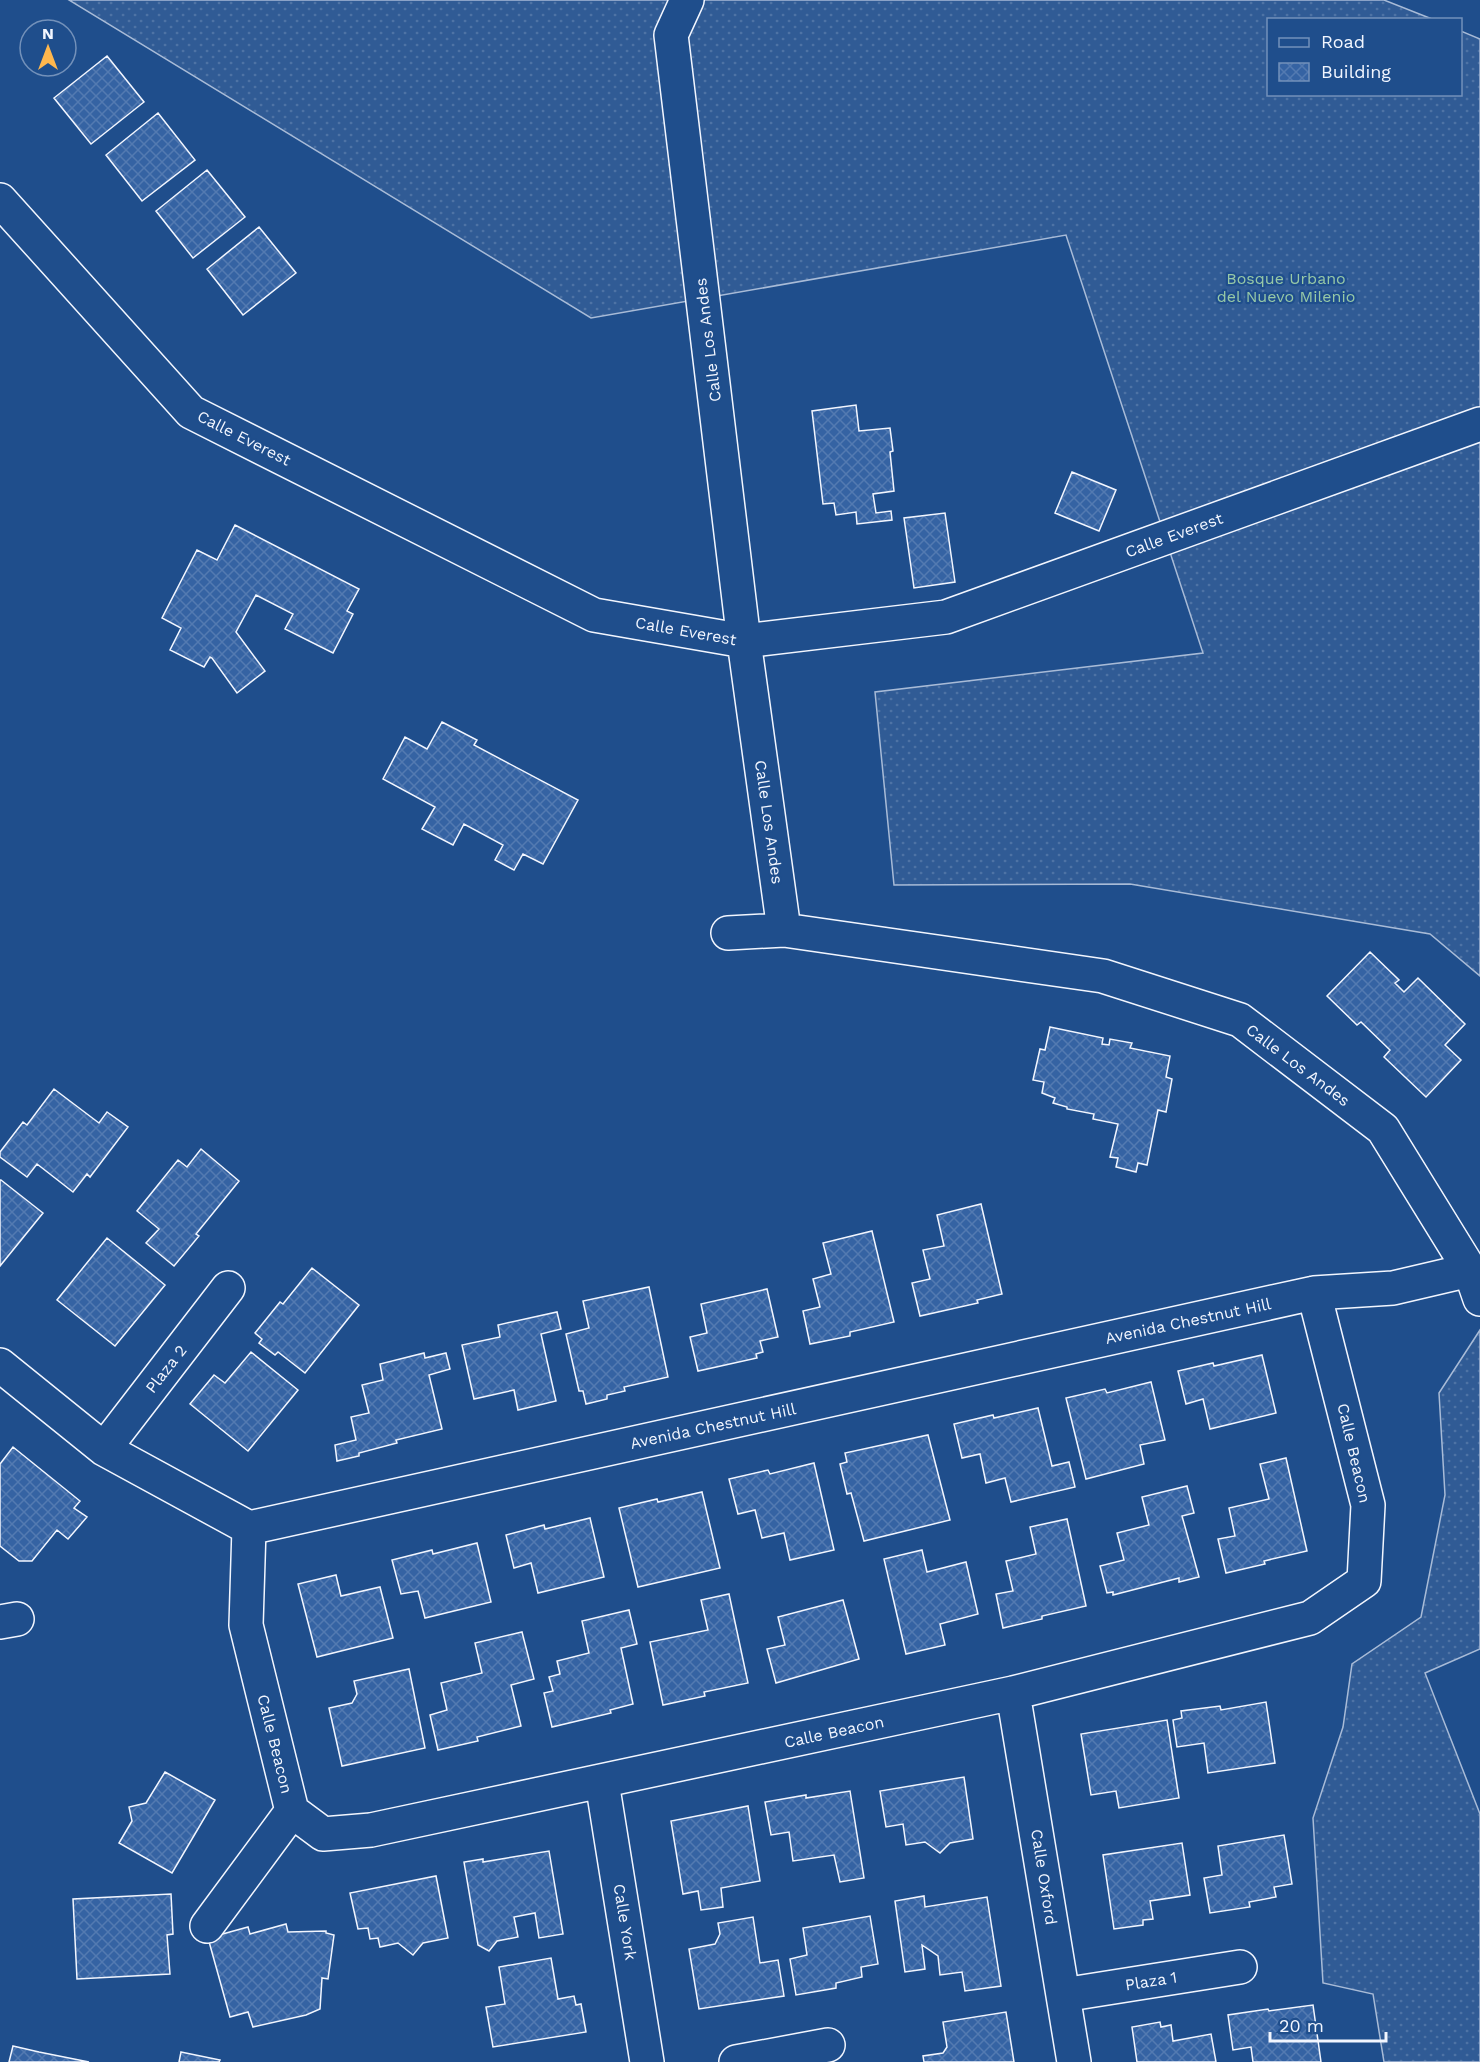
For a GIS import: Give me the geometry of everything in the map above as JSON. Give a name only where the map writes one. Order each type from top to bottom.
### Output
[{"type":"street","name":"Calle Los Andes","points":[[687,0],[671,35],[744,640],[784,930],[1103,976],[1240,1020],[1383,1129],[1475,1285]]},
{"type":"street","name":"Calle Everest","points":[[0,200],[191,412],[594,615],[744,640],[946,617],[1480,424]]},
{"type":"street","points":[[728,933],[784,930]]},
{"type":"street","name":"Avenida Chestnut Hill","points":[[249,1528],[1314,1293],[1475,1285]]},
{"type":"street","name":"Plaza 2","points":[[104,1449],[228,1288]]},
{"type":"street","name":"Calle Beacon","points":[[249,1528],[246,1625],[292,1811],[323,1834],[371,1830],[1013,1693],[1310,1618],[1364,1581],[1368,1505],[1314,1293]]},
{"type":"street","points":[[0,1365],[104,1449],[249,1528]]},
{"type":"street","name":"Calle Oxford","points":[[1013,1693],[1074,2062]]},
{"type":"street","name":"Calle York","points":[[602,1782],[647,2062]]},
{"type":"street","points":[[207,1926],[292,1811]]},
{"type":"street","name":"Plaza 1","points":[[1063,1995],[1240,1967]]},
{"type":"street","points":[[736,2062],[828,2045]]},
{"type":"green space","name":"Bosque Urbano del Nuevo Milenio","points":[[69,0],[1384,0],[1429,18],[1267,18],[1267,96],[1462,96],[1462,31],[1480,39],[1480,976],[1430,934],[1130,884],[894,885],[875,692],[1203,653],[1066,235],[591,318]]},
{"type":"green space","points":[[1480,1330],[1480,1649],[1425,1673],[1480,1814],[1480,2062],[1384,2062],[1373,1994],[1323,1983],[1313,1818],[1343,1727],[1352,1664],[1421,1617],[1445,1495],[1439,1393]]},
{"type":"building","points":[[107,56],[144,102],[91,144],[54,98]]},
{"type":"building","points":[[158,113],[195,160],[142,201],[106,155]]},
{"type":"building","points":[[207,170],[245,217],[193,258],[156,211]]},
{"type":"building","points":[[259,227],[296,273],[243,315],[207,269]]},
{"type":"building","points":[[856,405],[859,431],[890,428],[894,491],[873,494],[876,513],[891,511],[892,520],[857,524],[856,512],[836,515],[834,503],[823,504],[812,411]]},
{"type":"building","points":[[1072,472],[1116,490],[1099,531],[1055,513]]},
{"type":"building","points":[[945,513],[955,582],[914,588],[904,518]]},
{"type":"building","points":[[235,525],[359,589],[347,611],[353,614],[333,653],[285,629],[293,614],[256,595],[236,632],[265,671],[237,693],[212,658],[210,657],[204,667],[170,650],[181,628],[162,618],[197,550],[217,560]]},
{"type":"building","points":[[442,722],[477,740],[474,745],[578,800],[543,864],[523,854],[514,870],[495,860],[503,845],[464,824],[453,845],[422,829],[435,807],[383,779],[405,737],[427,749]]},
{"type":"building","points":[[1370,952],[1399,980],[1395,983],[1404,992],[1418,978],[1465,1024],[1445,1045],[1461,1060],[1426,1097],[1384,1057],[1390,1050],[1361,1022],[1357,1025],[1327,996]]},
{"type":"building","points":[[1050,1027],[1103,1038],[1102,1044],[1109,1045],[1110,1039],[1132,1043],[1130,1048],[1170,1056],[1166,1077],[1172,1079],[1166,1112],[1158,1110],[1147,1165],[1138,1163],[1136,1172],[1116,1167],[1118,1158],[1110,1157],[1118,1124],[1093,1119],[1094,1114],[1067,1109],[1067,1107],[1053,1103],[1055,1098],[1042,1093],[1044,1082],[1033,1080],[1040,1049],[1045,1050]]},
{"type":"building","points":[[54,1089],[99,1123],[107,1112],[128,1127],[90,1177],[87,1174],[73,1192],[37,1164],[27,1177],[0,1157],[0,1152],[23,1122],[27,1125]]},
{"type":"building","points":[[201,1149],[239,1181],[196,1234],[199,1236],[174,1266],[146,1243],[159,1229],[137,1211],[178,1160],[187,1167]]},
{"type":"building","points":[[0,1180],[43,1213],[0,1266]]},
{"type":"building","points":[[981,1204],[1002,1294],[977,1300],[978,1303],[920,1316],[912,1283],[930,1279],[923,1250],[944,1246],[937,1215]]},
{"type":"building","points":[[872,1231],[894,1322],[850,1332],[850,1336],[810,1344],[803,1311],[820,1307],[813,1279],[831,1274],[823,1243]]},
{"type":"building","points":[[107,1238],[165,1285],[115,1346],[57,1300]]},
{"type":"building","points":[[312,1268],[359,1305],[305,1373],[278,1352],[275,1355],[259,1343],[262,1339],[255,1333],[280,1302],[283,1304]]},
{"type":"building","points":[[649,1287],[668,1377],[624,1387],[625,1391],[607,1395],[607,1399],[586,1404],[583,1391],[579,1391],[566,1334],[589,1328],[583,1301]]},
{"type":"building","points":[[767,1289],[778,1337],[760,1341],[763,1352],[756,1354],[757,1358],[698,1371],[690,1337],[707,1333],[701,1304]]},
{"type":"building","points":[[557,1312],[561,1329],[541,1334],[556,1401],[518,1410],[514,1390],[474,1399],[462,1345],[500,1337],[498,1325]]},
{"type":"building","points":[[251,1352],[298,1390],[248,1451],[190,1404],[214,1375],[225,1383]]},
{"type":"building","points":[[424,1353],[425,1358],[446,1353],[450,1369],[429,1375],[442,1429],[396,1440],[397,1443],[337,1461],[335,1445],[356,1440],[351,1417],[369,1413],[362,1385],[383,1380],[380,1364]]},
{"type":"building","points":[[1262,1355],[1276,1413],[1210,1429],[1203,1399],[1186,1404],[1178,1371],[1213,1363],[1214,1366]]},
{"type":"building","points":[[1151,1382],[1165,1440],[1140,1445],[1144,1464],[1086,1479],[1066,1398],[1105,1389],[1107,1393]]},
{"type":"building","points":[[1038,1408],[1052,1466],[1069,1462],[1075,1487],[1011,1502],[1005,1478],[986,1483],[980,1454],[962,1458],[954,1424]]},
{"type":"building","points":[[928,1435],[950,1520],[864,1541],[851,1493],[847,1494],[840,1464],[847,1462],[845,1453]]},
{"type":"building","points":[[13,1447],[80,1501],[74,1508],[87,1517],[68,1539],[57,1530],[32,1561],[19,1561],[0,1546],[0,1464]]},
{"type":"building","points":[[1286,1458],[1307,1551],[1226,1573],[1218,1539],[1235,1536],[1229,1508],[1269,1499],[1260,1464]]},
{"type":"building","points":[[814,1463],[834,1550],[790,1560],[784,1533],[762,1538],[755,1510],[738,1514],[729,1479],[768,1470],[770,1474]]},
{"type":"building","points":[[1187,1486],[1194,1513],[1182,1516],[1199,1577],[1179,1582],[1179,1578],[1113,1595],[1113,1592],[1107,1593],[1100,1566],[1124,1560],[1117,1533],[1149,1525],[1142,1497]]},
{"type":"building","points":[[702,1492],[720,1568],[638,1587],[619,1508]]},
{"type":"building","points":[[590,1518],[604,1577],[538,1593],[531,1563],[514,1568],[506,1535],[544,1525],[545,1529]]},
{"type":"building","points":[[1067,1519],[1086,1606],[1003,1628],[996,1594],[1013,1591],[1006,1561],[1036,1554],[1030,1527]]},
{"type":"building","points":[[477,1543],[491,1602],[425,1618],[418,1591],[401,1594],[392,1560],[432,1550],[433,1554]]},
{"type":"building","points":[[922,1550],[927,1572],[966,1562],[978,1614],[940,1624],[945,1645],[906,1654],[884,1559]]},
{"type":"building","points":[[336,1575],[341,1596],[380,1587],[393,1638],[317,1657],[298,1584]]},
{"type":"building","points":[[729,1594],[748,1683],[704,1692],[705,1696],[663,1705],[650,1642],[708,1630],[701,1600]]},
{"type":"building","points":[[843,1600],[859,1659],[776,1683],[767,1649],[785,1645],[778,1617]]},
{"type":"building","points":[[629,1610],[637,1644],[621,1648],[633,1704],[610,1710],[611,1713],[552,1727],[544,1693],[553,1691],[549,1677],[560,1674],[557,1661],[589,1653],[582,1621]]},
{"type":"building","points":[[522,1632],[534,1679],[511,1685],[521,1726],[477,1737],[478,1741],[438,1750],[430,1715],[447,1710],[441,1683],[482,1673],[475,1643]]},
{"type":"building","points":[[409,1669],[425,1748],[342,1766],[329,1708],[352,1703],[357,1694],[354,1681]]},
{"type":"building","points":[[1266,1702],[1275,1763],[1208,1773],[1204,1743],[1177,1747],[1173,1720],[1182,1718],[1181,1711],[1220,1706],[1221,1710]]},
{"type":"building","points":[[1167,1720],[1179,1798],[1119,1808],[1116,1791],[1091,1795],[1081,1734]]},
{"type":"building","points":[[165,1772],[215,1800],[172,1873],[119,1843],[132,1821],[129,1807],[146,1803]]},
{"type":"building","points":[[964,1777],[973,1839],[950,1843],[940,1853],[925,1842],[906,1845],[903,1824],[886,1827],[880,1791]]},
{"type":"building","points":[[850,1791],[864,1878],[840,1882],[834,1855],[793,1861],[789,1832],[771,1835],[765,1802]]},
{"type":"building","points":[[748,1806],[760,1881],[721,1888],[723,1907],[701,1910],[698,1891],[683,1894],[671,1821]]},
{"type":"building","points":[[1284,1835],[1292,1884],[1274,1887],[1276,1897],[1249,1902],[1250,1907],[1210,1913],[1204,1878],[1222,1875],[1218,1846]]},
{"type":"building","points":[[1182,1843],[1190,1895],[1150,1901],[1153,1919],[1143,1920],[1143,1925],[1114,1929],[1103,1855]]},
{"type":"building","points":[[549,1851],[563,1934],[539,1938],[535,1913],[514,1917],[518,1937],[497,1941],[489,1951],[478,1945],[464,1862],[483,1859],[483,1862]]},
{"type":"building","points":[[436,1876],[448,1938],[423,1943],[413,1955],[398,1943],[380,1947],[378,1938],[370,1939],[368,1928],[358,1929],[350,1893]]},
{"type":"building","points":[[171,1894],[173,1934],[167,1935],[170,1974],[77,1979],[73,1899]]},
{"type":"building","points":[[924,1896],[925,1907],[987,1897],[1001,1986],[965,1991],[962,1972],[940,1975],[938,1956],[922,1945],[925,1969],[905,1972],[895,1901]]},
{"type":"building","points":[[870,1916],[878,1964],[861,1967],[862,1977],[836,1983],[836,1988],[796,1995],[790,1959],[807,1955],[803,1928]]},
{"type":"building","points":[[753,1917],[760,1963],[778,1960],[784,1996],[699,2009],[689,1949],[715,1944],[720,1934],[718,1923]]},
{"type":"building","points":[[286,1924],[288,1932],[326,1931],[334,1935],[328,1979],[322,1978],[320,2009],[306,2015],[253,2027],[248,2012],[230,2017],[208,1938],[248,1927],[250,1934]]},
{"type":"building","points":[[551,1958],[558,1999],[574,1996],[576,2005],[581,2004],[586,2032],[493,2047],[486,2007],[505,2004],[499,1967]]},
{"type":"building","points":[[1313,2005],[1321,2062],[1253,2062],[1251,2047],[1233,2050],[1228,2015]]},
{"type":"building","points":[[1006,2012],[1014,2062],[924,2062],[923,2056],[943,2053],[947,2047],[943,2022]]},
{"type":"building","points":[[1160,2022],[1161,2027],[1171,2025],[1173,2041],[1211,2034],[1216,2062],[1137,2062],[1132,2027]]},
{"type":"building","points":[[13,2046],[39,2052],[89,2062],[9,2062]]},
{"type":"building","points":[[181,2052],[220,2060],[219,2062],[179,2062]]}]
